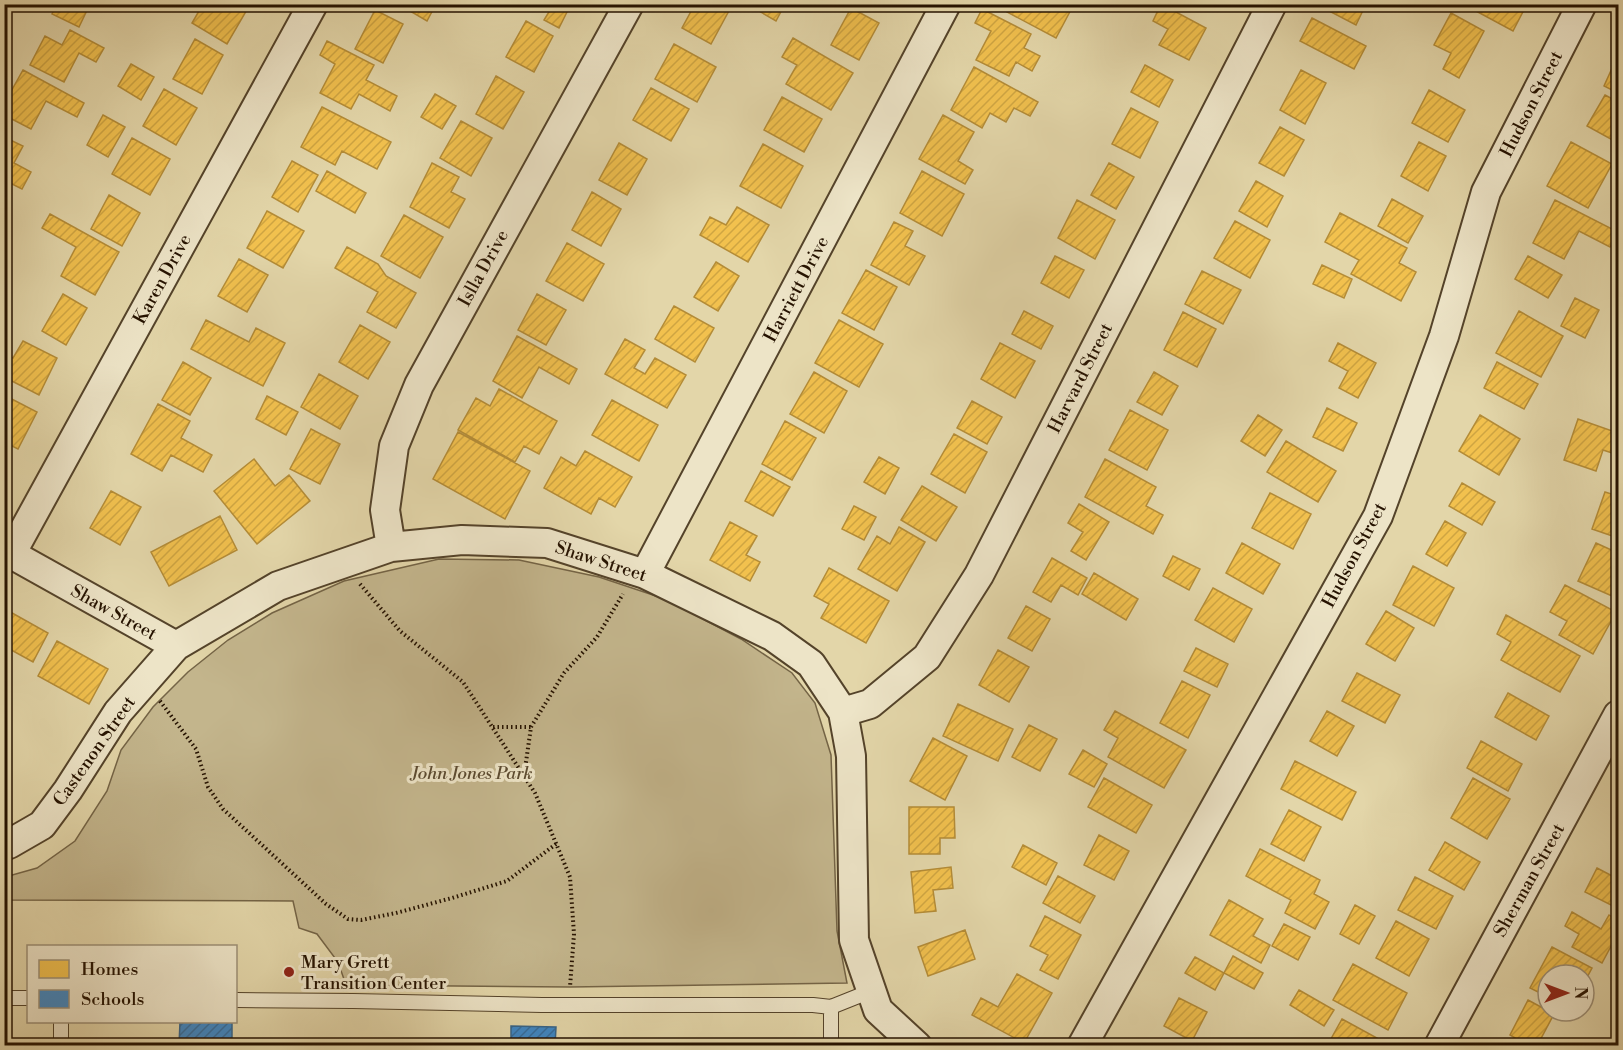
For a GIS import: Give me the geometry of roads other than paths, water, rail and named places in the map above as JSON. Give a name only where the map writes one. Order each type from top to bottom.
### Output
[{"type":"street","name":"Karen Drive","points":[[8,552],[313,4]]},
{"type":"street","name":"Islla Drive","points":[[391,547],[385,510],[394,446],[419,385],[629,4]]},
{"type":"street","name":"Harriett Drive","points":[[635,571],[946,4]]},
{"type":"street","name":"Harvard Street","points":[[843,712],[870,704],[927,657],[979,575],[1272,4]]},
{"type":"street","name":"Hudson Street","points":[[1082,1046],[1378,516],[1444,336],[1486,192],[1582,4]]},
{"type":"street","name":"Shaw Street","points":[[8,552],[176,646],[278,586],[391,547],[462,540],[547,543],[635,571],[772,636],[811,664],[843,712],[851,756],[854,940],[878,1010],[917,1046]]},
{"type":"street","name":"Castenon Street","points":[[4,845],[42,825],[68,790],[118,712],[176,646]]},
{"type":"street","name":"Sherman Street","points":[[1439,1046],[1618,715]]},
{"type":"lane","points":[[237,1000],[831,1007],[872,991]]},
{"type":"lane","points":[[4,998],[27,998]]},
{"type":"lane","points":[[831,1007],[831,1046]]},
{"type":"lane","points":[[61,1023],[61,1046]]},
{"type":"place","name":"Mary Grett Transition Center","points":[[289,972]]},
{"type":"park label","name":"John Jones Park","points":[[472,773]]}]
